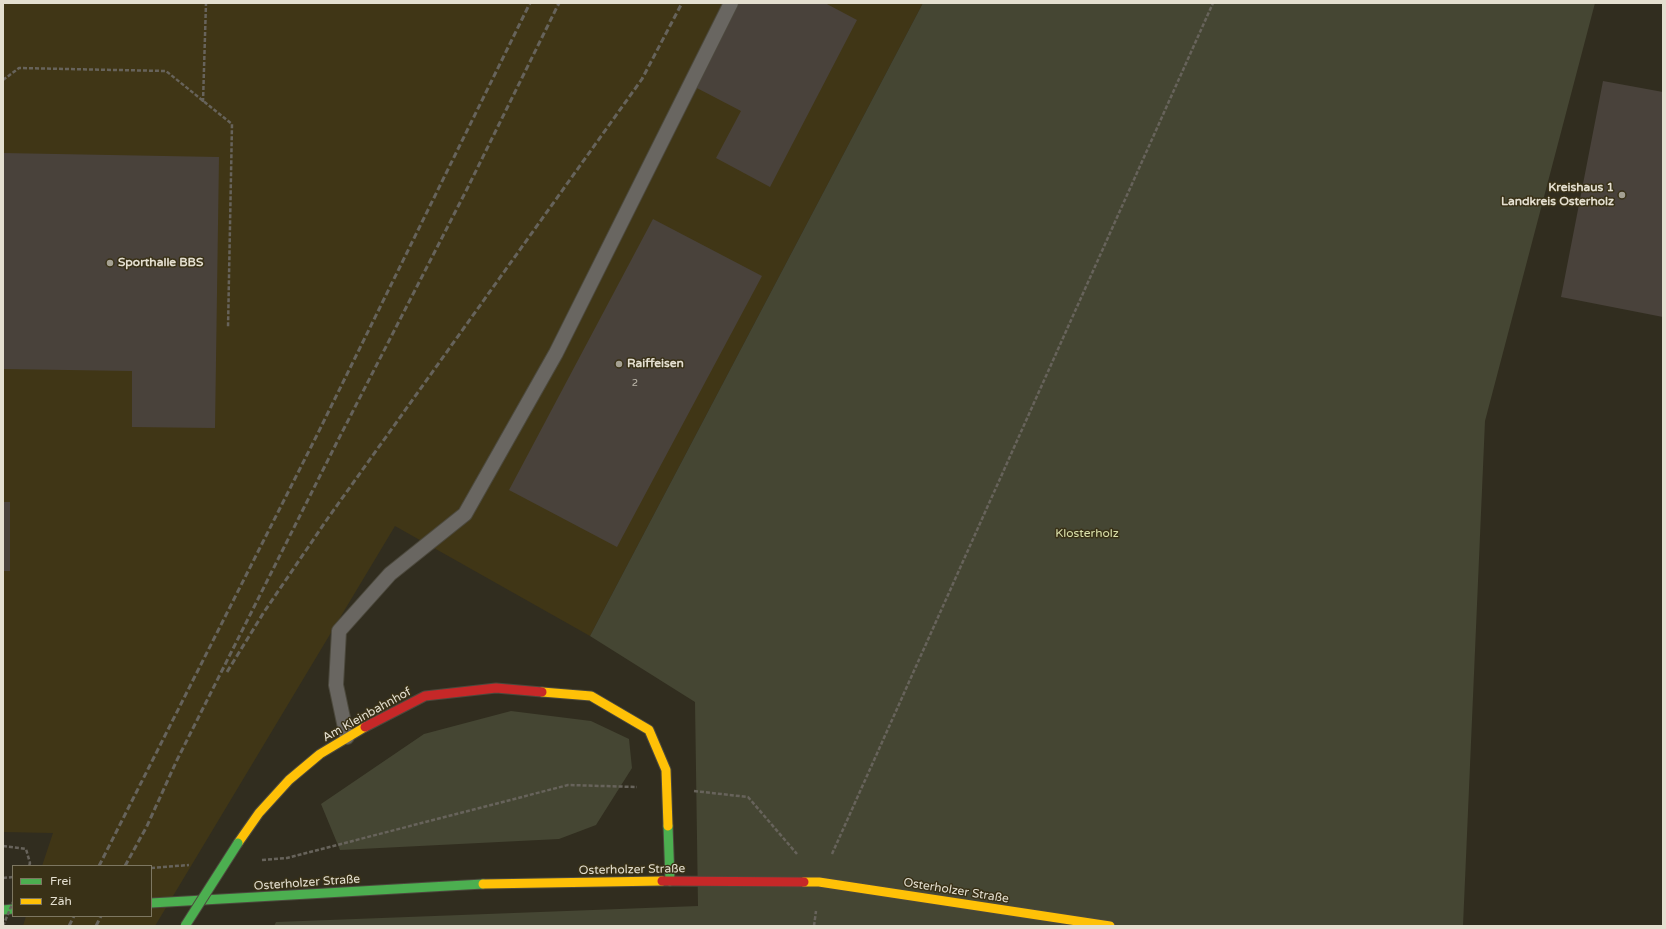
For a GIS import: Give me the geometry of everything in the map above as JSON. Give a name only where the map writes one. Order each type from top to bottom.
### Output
[{"type":"street","name":"Am Kleinbahnhof","points":[[185,926],[259,813],[289,780],[320,754],[347,736],[425,696],[496,688],[591,696],[649,730],[666,770],[670,881]]},
{"type":"street","name":"Osterholzer Straße","points":[[152,903],[275,897],[472,884],[670,881],[819,882],[1110,926]]},
{"type":"lane","points":[[347,736],[336,685],[339,631],[390,574],[465,514],[556,353],[731,3]]},
{"type":"path","points":[[203,102],[206,3]]},
{"type":"path","points":[[257,860],[287,858],[568,785],[667,788],[748,797],[784,837],[819,882],[1213,3]]},
{"type":"path","points":[[3,80],[19,68],[166,71],[232,124],[228,328]]},
{"type":"path","points":[[3,846],[26,849],[29,865]]},
{"type":"path","points":[[152,868],[196,864]]},
{"type":"path","points":[[3,926],[12,904]]},
{"type":"shaded area","points":[[3,3],[923,3],[590,636],[395,526],[155,926],[23,926],[26,917],[152,917],[152,865],[42,865],[53,833],[3,832]]},
{"type":"green space","name":"Klosterholz","points":[[923,3],[1595,3],[1485,421],[1463,926],[274,926],[276,922],[698,906],[695,702],[590,636]]},
{"type":"green space","points":[[511,711],[591,721],[629,739],[632,768],[596,825],[559,839],[340,850],[321,804],[424,734]]},
{"type":"building","points":[[737,3],[825,3],[857,20],[770,187],[716,158],[741,111],[693,86]]},
{"type":"building","name":"Kreishaus 1 Landkreis Osterholz","points":[[1603,81],[1663,92],[1663,317],[1561,297]]},
{"type":"building","name":"Sporthalle BBS","points":[[3,153],[219,157],[215,428],[132,427],[132,371],[3,369]]},
{"type":"building","points":[[653,219],[762,276],[617,547],[509,490]]},
{"type":"building","points":[[3,502],[10,502],[10,571],[3,571]]},
{"type":"railway","points":[[100,865],[317,435],[530,3]]},
{"type":"railway","points":[[126,865],[147,826],[177,760],[336,444],[467,189],[559,3]]},
{"type":"railway","points":[[227,672],[264,612],[328,518],[642,79],[682,3]]},
{"type":"railway","points":[[69,926],[74,917]]},
{"type":"railway","points":[[96,926],[100,917]]},
{"type":"traffic: fast","points":[[668,826],[670,881]]},
{"type":"traffic: fast","points":[[185,926],[238,843]]},
{"type":"traffic: fast","points":[[152,903],[483,884]]},
{"type":"traffic: fast","points":[[3,910],[12,909]]},
{"type":"traffic: slow","points":[[542,692],[591,696],[649,730],[666,770],[668,826]]},
{"type":"traffic: slow","points":[[238,843],[259,813],[289,780],[320,754],[365,727]]},
{"type":"traffic: slow","points":[[483,884],[662,881]]},
{"type":"traffic: slow","points":[[804,882],[819,882],[1110,926]]},
{"type":"traffic: jam","points":[[365,727],[425,696],[496,688],[542,692]]},
{"type":"traffic: jam","points":[[662,881],[804,882]]},
{"type":"place","name":"Kreishaus 1 Landkreis Osterholz","points":[[1622,195]]},
{"type":"place","name":"Sporthalle BBS","points":[[110,263]]},
{"type":"place","name":"Raiffeisen","points":[[619,364]]}]
